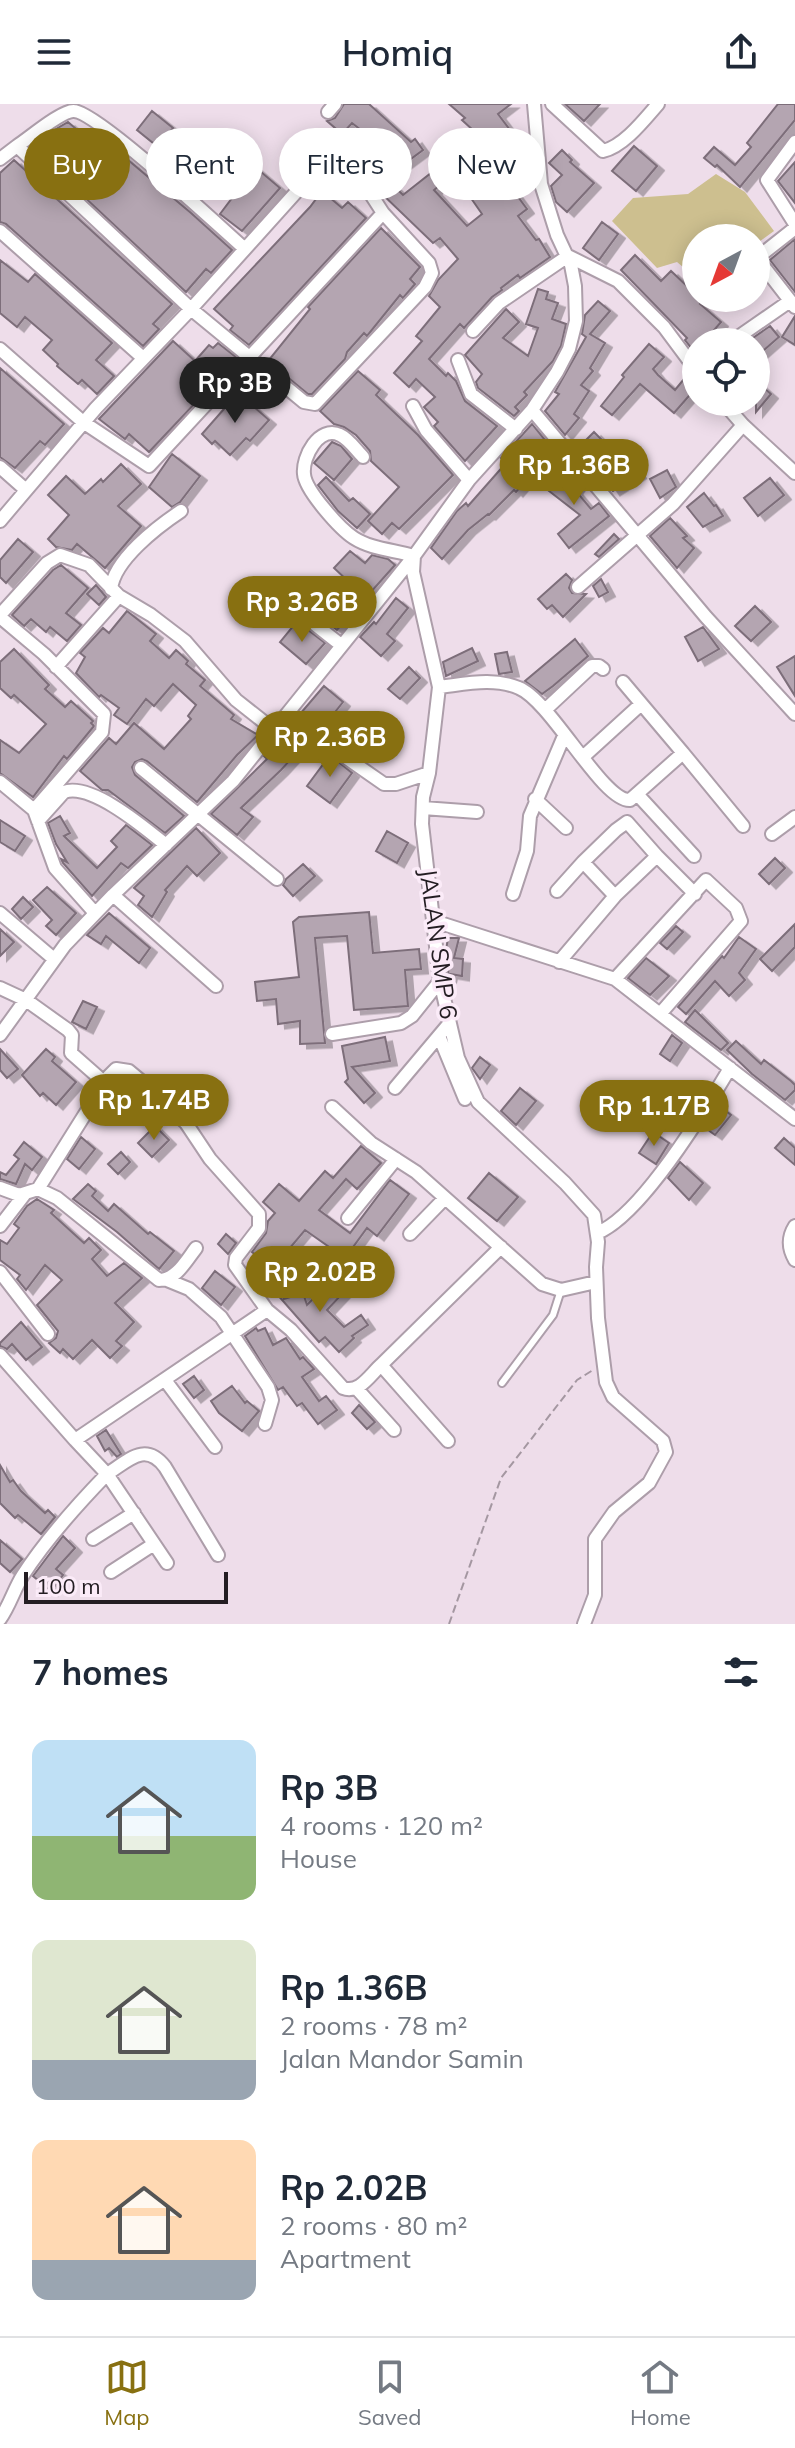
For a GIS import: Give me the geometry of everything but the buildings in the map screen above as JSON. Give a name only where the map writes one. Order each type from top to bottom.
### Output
[{"type":"street","points":[[0,1035],[54,959],[95,913],[233,781],[414,556],[469,480],[532,410],[569,349],[576,321],[575,286],[568,256],[557,235],[541,184],[534,104]]},
{"type":"street","points":[[552,104],[603,151],[626,136],[658,104]]},
{"type":"street","points":[[0,159],[66,112],[80,112],[128,147],[245,249]]},
{"type":"street","points":[[753,328],[792,304],[757,258],[795,226],[767,180],[795,142]]},
{"type":"street","points":[[0,521],[142,357],[191,309],[295,192],[315,176],[341,173],[359,176],[383,213],[429,263],[432,273],[425,287],[369,350],[315,404],[310,404],[191,309],[17,146]]},
{"type":"street","points":[[0,349],[83,422],[149,466],[383,213]]},
{"type":"street","points":[[0,231],[142,357]]},
{"type":"street","points":[[473,331],[499,303],[568,256]]},
{"type":"street","points":[[568,256],[618,281],[664,327],[682,350]]},
{"type":"street","points":[[458,360],[471,394],[516,429]]},
{"type":"street","points":[[413,406],[426,430],[469,480]]},
{"type":"street","points":[[532,410],[713,625],[795,714]]},
{"type":"street","points":[[735,416],[795,473]]},
{"type":"street","points":[[578,587],[673,504],[743,425]]},
{"type":"street","points":[[363,457],[343,436],[327,434],[305,456],[303,477],[318,501],[350,536],[373,546],[414,556]]},
{"type":"street","points":[[0,467],[26,490]]},
{"type":"street","points":[[56,667],[115,593],[112,578],[122,564],[156,529],[181,511]]},
{"type":"street","points":[[36,815],[105,725],[104,714],[0,616],[47,563],[60,555],[89,565],[115,593],[185,641],[236,700],[274,730]]},
{"type":"street","name":"JALAN SMP 6","points":[[414,556],[413,572],[439,687],[422,824],[448,1025],[458,1058],[478,1102],[565,1183],[594,1215],[597,1233],[596,1282]]},
{"type":"street","points":[[280,617],[303,615],[341,645]]},
{"type":"street","points":[[545,710],[592,666],[603,669]]},
{"type":"street","points":[[439,687],[484,682],[523,689],[545,710],[617,798],[630,800],[683,753]]},
{"type":"street","points":[[623,682],[743,826]]},
{"type":"street","points":[[584,756],[640,705]]},
{"type":"street","points":[[513,894],[527,851],[529,821],[535,799],[564,736]]},
{"type":"street","points":[[338,752],[384,784],[396,784],[429,773]]},
{"type":"street","points":[[141,768],[277,879]]},
{"type":"street","points":[[0,782],[36,815],[55,868],[95,913]]},
{"type":"street","points":[[36,815],[69,789],[85,792],[131,817],[166,845]]},
{"type":"street","points":[[637,794],[694,856]]},
{"type":"street","points":[[535,799],[566,828]]},
{"type":"street","points":[[423,808],[477,812]]},
{"type":"street","points":[[772,834],[795,817]]},
{"type":"street","points":[[557,891],[583,862],[627,822],[695,894]]},
{"type":"street","points":[[559,962],[615,896],[657,856]]},
{"type":"street","points":[[583,862],[615,896]]},
{"type":"street","points":[[615,979],[706,880],[736,908],[741,921],[660,1014]]},
{"type":"street","points":[[113,895],[216,986]]},
{"type":"street","points":[[0,913],[54,959]]},
{"type":"street","points":[[434,921],[615,979],[795,1119]]},
{"type":"street","points":[[332,1034],[401,1023],[412,1016],[440,981]]},
{"type":"street","points":[[0,988],[26,1000],[68,1030],[72,1035],[71,1053],[105,1083]]},
{"type":"street","points":[[395,1088],[448,1025]]},
{"type":"street","points":[[439,1036],[465,1099]]},
{"type":"street","points":[[597,1233],[610,1228],[651,1183],[693,1130],[730,1068]]},
{"type":"street","points":[[0,1226],[24,1195],[38,1189],[116,1069],[129,1071],[186,1123],[210,1159],[259,1214],[259,1228],[236,1258],[235,1265],[267,1310],[291,1330],[343,1388],[357,1389],[501,1247]]},
{"type":"street","points":[[332,1107],[371,1143],[445,1198],[542,1284],[561,1290],[596,1282],[606,1382],[613,1397],[663,1441],[666,1452],[649,1483],[614,1512],[595,1539],[595,1595],[584,1624]]},
{"type":"street","points":[[348,1218],[396,1159]]},
{"type":"street","points":[[0,1188],[24,1195]]},
{"type":"street","points":[[38,1189],[66,1203],[150,1275],[189,1289],[221,1317],[268,1387],[272,1400],[265,1424]]},
{"type":"street","points":[[410,1234],[445,1198]]},
{"type":"street","points":[[795,1226],[789,1249],[795,1260]]},
{"type":"street","points":[[167,1280],[196,1248]]},
{"type":"street","points":[[0,1272],[48,1334]]},
{"type":"street","points":[[75,1440],[267,1310]]},
{"type":"street","points":[[0,1355],[107,1474],[167,1563]]},
{"type":"street","points":[[381,1365],[448,1441]]},
{"type":"street","points":[[165,1380],[215,1447]]},
{"type":"street","points":[[357,1389],[394,1430]]},
{"type":"street","points":[[0,1619],[13,1599],[21,1578],[78,1504],[107,1474],[142,1454],[148,1453],[159,1459],[218,1555]]},
{"type":"street","points":[[93,1539],[134,1513]]},
{"type":"street","points":[[111,1572],[154,1544]]},
{"type":"lane","points":[[502,1383],[553,1315],[561,1290]]},
{"type":"path","points":[[449,1624],[501,1478],[577,1380],[604,1364]]},
{"type":"shaded area","points":[[716,174],[745,192],[769,224],[682,224],[682,266],[677,262],[657,268],[612,221],[633,198],[688,194]]}]
